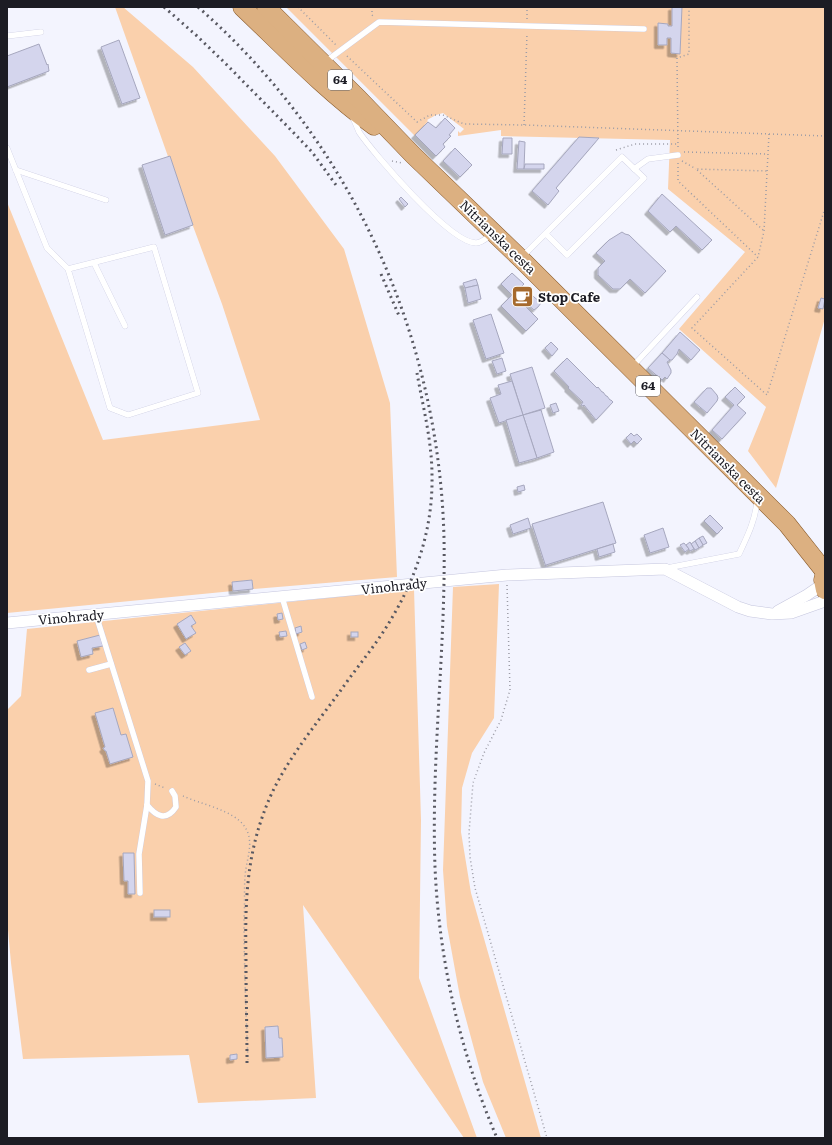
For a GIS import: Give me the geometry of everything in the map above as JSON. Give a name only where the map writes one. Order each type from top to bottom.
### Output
[{"type":"main road","name":"Nitrianska cesta","points":[[242,7],[307,71],[494,233],[787,524],[825,551]]},
{"type":"main road","name":"Nitrianska cesta","points":[[266,7],[323,63],[408,159]]},
{"type":"main road","name":"Nitrianska cesta","points":[[787,524],[825,584]]},
{"type":"street","name":"Vinohrady","points":[[7,623],[507,575],[665,569],[738,607],[750,611],[772,614],[791,613],[825,584]]},
{"type":"street","points":[[772,614],[788,607],[825,584]]},
{"type":"lane","points":[[323,63],[380,22],[644,29]]},
{"type":"lane","points":[[7,36],[41,32]]},
{"type":"lane","points":[[349,108],[358,130],[378,157],[434,217],[466,240],[475,243],[481,242],[494,233]]},
{"type":"lane","points":[[7,148],[47,248],[68,270],[110,408],[128,415],[198,393],[154,247],[68,270]]},
{"type":"lane","points":[[634,169],[648,159],[678,155]]},
{"type":"lane","points":[[521,259],[622,157],[644,178],[567,255],[546,234]]},
{"type":"lane","points":[[16,170],[106,200]]},
{"type":"lane","points":[[94,263],[125,326]]},
{"type":"lane","points":[[631,369],[697,297]]},
{"type":"lane","points":[[665,569],[739,554],[752,526],[757,510],[758,496]]},
{"type":"lane","points":[[282,597],[312,697]]},
{"type":"lane","points":[[96,615],[148,781],[147,805],[139,854],[140,893]]},
{"type":"lane","points":[[89,670],[111,664]]},
{"type":"lane","points":[[147,805],[156,814],[165,816],[169,814],[176,807],[176,801],[172,791]]},
{"type":"path","points":[[298,7],[417,122],[430,115],[443,115],[464,124],[825,136]]},
{"type":"path","points":[[524,125],[527,7]]},
{"type":"path","points":[[688,7],[689,54],[677,58],[678,152],[768,154]]},
{"type":"path","points":[[769,134],[764,231],[758,257],[692,328],[767,395],[825,208]]},
{"type":"path","points":[[616,150],[635,144],[678,144]]},
{"type":"path","points":[[378,157],[408,159]]},
{"type":"path","points":[[758,257],[678,181],[678,158],[696,169],[764,231]]},
{"type":"path","points":[[696,169],[767,171]]},
{"type":"path","points":[[507,575],[510,690],[501,720],[484,752],[473,783],[469,833],[470,856],[475,888],[547,1138]]},
{"type":"path","points":[[148,781],[196,802],[228,813],[244,826],[249,836],[250,848],[245,875],[244,968],[248,1060]]},
{"type":"shaded area","points":[[115,7],[123,7],[193,67],[275,156],[344,249],[390,403],[397,577],[253,589],[252,580],[232,582],[233,591],[7,613],[7,202],[103,440],[260,420],[222,304]]},
{"type":"shaded area","points":[[286,7],[825,7],[825,318],[776,488],[748,451],[766,407],[679,329],[745,252],[668,189],[670,140],[501,136],[501,130],[458,136],[458,131],[460,133],[464,129],[443,113],[427,120],[428,121],[415,136]]},
{"type":"shaded area","points":[[499,584],[494,718],[472,753],[462,788],[461,832],[471,893],[541,1138],[506,1138],[483,1082],[460,997],[447,926],[443,870],[453,587]]},
{"type":"shaded area","points":[[414,589],[421,820],[419,978],[477,1138],[464,1138],[303,905],[316,1098],[198,1103],[189,1055],[23,1059],[7,919],[7,710],[21,696],[27,629]]},
{"type":"building","points":[[672,7],[682,7],[680,54],[671,53],[671,38],[667,38],[667,45],[658,45],[658,23],[672,26]]},
{"type":"building","points":[[119,40],[140,98],[122,104],[101,47]]},
{"type":"building","points":[[39,44],[47,65],[48,64],[49,71],[7,87],[7,56]]},
{"type":"building","points":[[445,118],[455,128],[449,135],[451,136],[443,144],[445,147],[436,156],[415,135],[428,122],[436,128]]},
{"type":"building","points":[[579,137],[599,138],[556,188],[559,191],[548,205],[532,191]]},
{"type":"building","points":[[503,138],[512,138],[512,154],[502,154]]},
{"type":"building","points":[[519,141],[525,142],[524,169],[517,169]]},
{"type":"building","points":[[455,148],[472,165],[460,177],[443,161]]},
{"type":"building","points":[[170,156],[193,225],[165,235],[142,165]]},
{"type":"building","points":[[525,164],[544,164],[544,169],[524,169]]},
{"type":"building","points":[[662,194],[712,240],[702,250],[676,226],[670,232],[648,211]]},
{"type":"building","points":[[401,197],[408,204],[405,207],[399,199]]},
{"type":"building","points":[[622,232],[629,235],[666,271],[645,293],[630,279],[620,289],[613,289],[598,275],[598,268],[605,261],[596,253],[609,240]]},
{"type":"building","points":[[512,273],[524,284],[521,287],[521,304],[501,284]]},
{"type":"building","points":[[476,279],[478,285],[465,288],[463,283]]},
{"type":"building","points":[[478,285],[481,299],[468,303],[465,288]]},
{"type":"building","points":[[527,291],[541,303],[534,310],[520,298],[523,293]]},
{"type":"building","points":[[513,294],[538,319],[526,331],[501,306]]},
{"type":"building","points":[[821,298],[825,299],[823,309],[818,308]]},
{"type":"building","points":[[491,314],[504,353],[486,359],[473,320]]},
{"type":"building","points":[[680,332],[700,350],[691,360],[679,349],[672,360],[662,353]]},
{"type":"building","points":[[551,342],[558,349],[552,356],[545,348]]},
{"type":"building","points":[[662,353],[670,360],[667,362],[671,373],[667,379],[665,377],[662,380],[648,368]]},
{"type":"building","points":[[502,358],[506,371],[497,374],[492,361]]},
{"type":"building","points":[[567,358],[613,402],[596,420],[584,405],[581,405],[583,402],[568,388],[569,387],[554,371]]},
{"type":"building","points":[[532,367],[545,408],[523,415],[510,374]]},
{"type":"building","points":[[512,381],[523,415],[499,423],[490,398],[501,394],[498,385]]},
{"type":"building","points":[[735,387],[745,397],[737,405],[746,413],[722,439],[712,430],[734,405],[725,397]]},
{"type":"building","points":[[707,388],[711,388],[718,398],[707,413],[694,402]]},
{"type":"building","points":[[556,403],[559,411],[553,413],[550,405]]},
{"type":"building","points":[[541,410],[554,452],[537,458],[523,415]]},
{"type":"building","points":[[523,415],[537,458],[519,463],[506,420]]},
{"type":"building","points":[[631,433],[634,436],[637,434],[642,439],[637,444],[634,441],[631,444],[626,438]]},
{"type":"building","points":[[524,485],[525,490],[518,492],[517,487]]},
{"type":"building","points":[[603,502],[616,543],[546,565],[546,567],[532,524]]},
{"type":"building","points":[[710,515],[723,528],[717,534],[704,521]]},
{"type":"building","points":[[528,518],[531,528],[513,534],[510,525]]},
{"type":"building","points":[[663,528],[669,547],[650,553],[644,535]]},
{"type":"building","points":[[703,536],[707,543],[703,545],[699,538]]},
{"type":"building","points":[[699,538],[703,545],[699,548],[695,541]]},
{"type":"building","points":[[695,541],[699,548],[695,550],[691,544]]},
{"type":"building","points":[[690,542],[694,549],[690,551],[686,545]]},
{"type":"building","points":[[684,543],[689,549],[685,552],[680,545]]},
{"type":"building","points":[[613,544],[615,552],[599,557],[597,549]]},
{"type":"building","points":[[252,580],[253,589],[233,591],[232,582]]},
{"type":"building","points":[[282,613],[283,619],[278,620],[277,614]]},
{"type":"building","points":[[191,615],[196,623],[191,626],[196,633],[186,639],[177,624]]},
{"type":"building","points":[[301,626],[302,632],[296,634],[295,628]]},
{"type":"building","points":[[286,631],[287,636],[280,637],[279,632]]},
{"type":"building","points":[[351,632],[358,632],[358,637],[351,637]]},
{"type":"building","points":[[100,635],[103,646],[92,648],[93,654],[81,657],[77,641]]},
{"type":"building","points":[[305,642],[307,648],[302,650],[300,644]]},
{"type":"building","points":[[185,643],[191,651],[185,655],[179,647]]},
{"type":"building","points":[[113,708],[121,735],[126,734],[133,757],[110,764],[106,751],[103,748],[105,747],[95,713]]},
{"type":"building","points":[[123,853],[134,853],[135,894],[128,894],[128,881],[124,881]]},
{"type":"building","points":[[154,910],[170,910],[170,917],[154,917]]},
{"type":"building","points":[[278,1026],[279,1038],[282,1038],[283,1057],[266,1058],[265,1027]]},
{"type":"building","points":[[237,1054],[237,1059],[230,1060],[230,1055]]},
{"type":"railway","points":[[164,7],[225,63],[291,130],[312,152],[336,185]]},
{"type":"railway","points":[[198,7],[252,60],[300,118],[342,180],[376,247],[404,316],[425,388],[438,462],[444,538],[443,620],[434,826],[437,902],[447,971],[462,1039],[472,1073],[497,1138]]},
{"type":"railway","points":[[381,274],[400,318]]},
{"type":"railway","points":[[247,1063],[246,916],[249,876],[256,836],[271,795],[278,781],[294,754],[385,630],[408,587],[422,551],[430,514],[432,495],[432,463],[427,424],[417,373]]},
{"type":"place","name":"Stop Cafe","points":[[522,297]]}]
